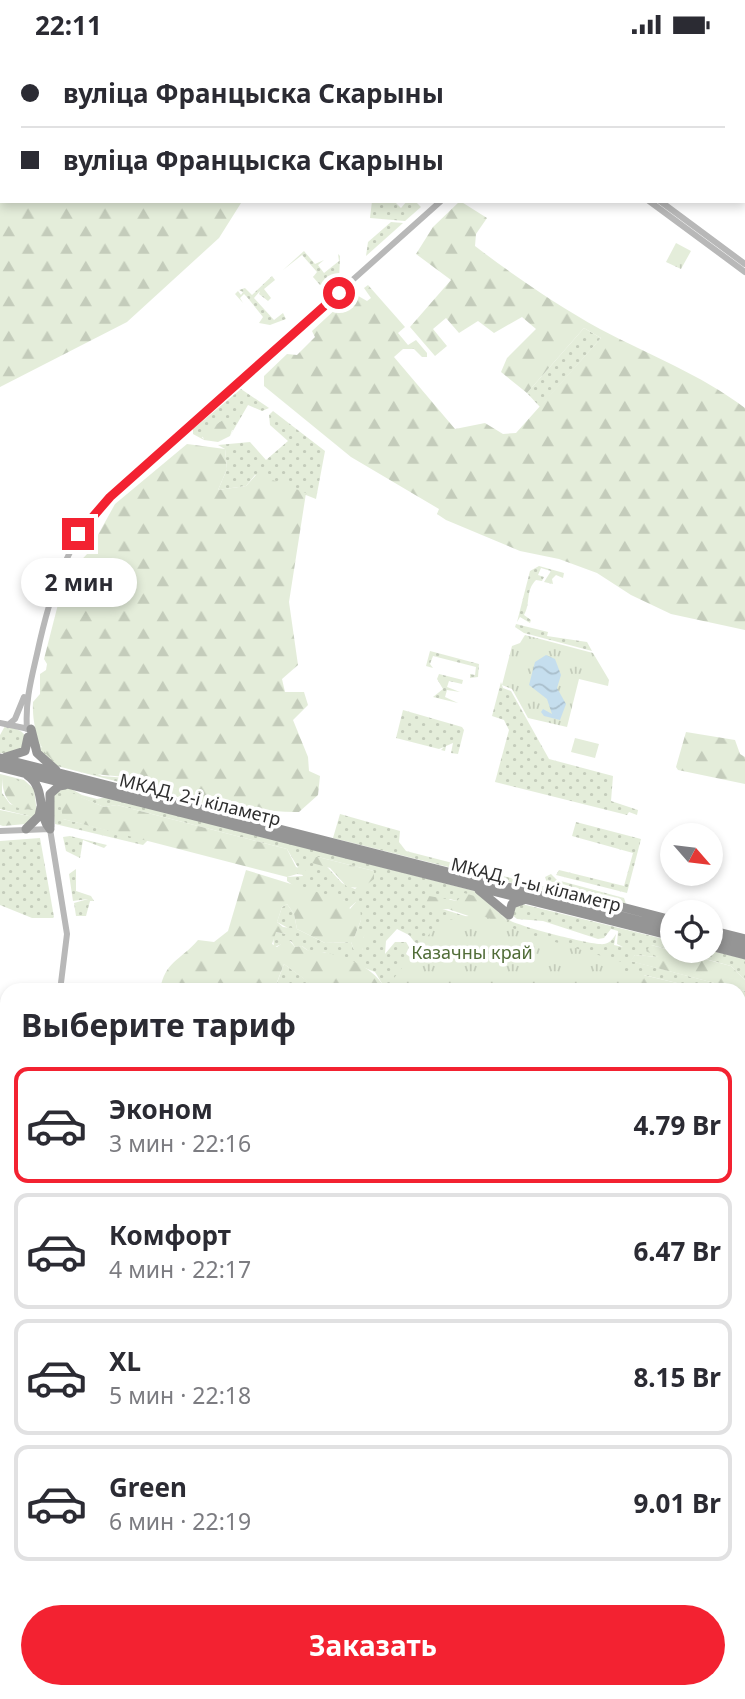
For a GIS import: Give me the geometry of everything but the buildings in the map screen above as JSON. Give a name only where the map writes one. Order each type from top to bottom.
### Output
[{"type":"highway","points":[[0,758],[16,756],[25,751],[29,742],[29,729]]},
{"type":"highway","points":[[29,729],[40,758],[60,773]]},
{"type":"highway","name":"МКАД, 2-і кіламетр","points":[[0,758],[393,861]]},
{"type":"highway","name":"МКАД, 2-і кіламетр","points":[[0,767],[393,861]]},
{"type":"highway","points":[[21,771],[37,784],[45,823],[50,829]]},
{"type":"highway","points":[[50,829],[50,794],[59,786],[78,786]]},
{"type":"highway","points":[[26,829],[38,818],[41,806]]},
{"type":"highway","name":"МКАД, 1-ы кіламетр","points":[[393,861],[475,886],[660,933]]},
{"type":"highway","name":"МКАД, 1-ы кіламетр","points":[[393,861],[660,926]]},
{"type":"highway","points":[[475,886],[509,915],[512,904],[527,899]]},
{"type":"highway","points":[[548,898],[594,900],[660,918]]},
{"type":"highway","points":[[723,933],[745,939]]},
{"type":"highway","points":[[723,942],[745,948]]},
{"type":"highway","points":[[723,949],[745,955]]},
{"type":"main road","points":[[4,724],[17,716],[31,678],[58,574],[78,534],[94,513],[439,203]]},
{"type":"main road","points":[[652,203],[745,272]]},
{"type":"main road","points":[[663,203],[745,264]]},
{"type":"main road","points":[[4,724],[29,729],[31,678]]},
{"type":"main road","points":[[0,831],[50,829],[67,934],[61,983]]},
{"type":"green space","points":[[0,203],[241,203],[219,238],[127,322],[0,387]]},
{"type":"green space","points":[[372,203],[396,203],[401,208],[405,203],[417,203],[421,207],[405,221],[370,218]]},
{"type":"green space","points":[[458,203],[463,203],[487,218],[476,234],[475,246],[505,268],[584,320],[692,375],[745,408],[745,630],[671,614],[631,595],[597,573],[559,559],[520,551],[446,520],[437,514],[439,509],[351,457],[264,386],[264,376],[287,354],[297,355],[315,337],[312,331],[353,293],[367,301],[371,298],[364,288],[368,285],[405,327],[398,333],[408,345],[416,340],[427,353],[427,357],[422,357],[414,349],[403,349],[394,357],[455,429],[485,423],[503,434],[516,433],[601,338],[584,328],[527,393],[501,372],[507,358],[536,329],[522,317],[494,333],[478,321],[459,333],[446,318],[433,329],[447,346],[435,356],[410,327],[451,280],[416,254],[433,227]]},
{"type":"green space","points":[[391,222],[403,223],[366,256],[368,242]]},
{"type":"green space","points":[[676,243],[691,251],[681,269],[666,262]]},
{"type":"green space","points":[[304,251],[315,264],[324,260],[318,265],[324,273],[339,261],[338,254],[340,256],[339,282],[320,285],[313,277],[317,272],[302,255],[283,270]]},
{"type":"green space","points":[[272,276],[275,280],[264,289],[271,298],[268,301],[259,294],[260,291],[254,298],[274,320],[283,313],[286,319],[270,325],[259,323],[263,317],[244,294],[240,298],[243,303],[235,294],[238,291],[241,295],[243,292],[239,290],[245,288],[252,295]]},
{"type":"green space","points":[[584,328],[601,338],[540,407],[527,393]]},
{"type":"green space","points":[[241,389],[269,408],[262,411],[248,405],[230,436],[233,430],[202,437],[204,440],[193,434],[193,429]]},
{"type":"green space","points":[[273,411],[325,451],[316,499],[255,475],[246,486],[218,490],[227,469],[225,449],[218,445],[250,442],[266,460],[288,441],[270,425],[269,415]]},
{"type":"green space","points":[[223,420],[234,424],[230,436],[218,442],[204,440],[202,434]]},
{"type":"green space","points":[[187,444],[225,449],[227,469],[218,490],[246,486],[257,474],[306,493],[289,602],[298,665],[282,679],[285,692],[304,692],[308,705],[293,720],[308,757],[309,771],[320,776],[318,795],[299,812],[259,809],[142,780],[74,770],[53,760],[39,742],[33,717],[33,702],[40,694],[40,674],[46,670],[44,659],[65,577],[88,553],[115,504]]},
{"type":"green space","points":[[539,566],[564,573],[563,578],[556,575],[552,579],[553,584],[544,582],[551,571],[541,568],[538,575],[544,577],[542,581],[536,580],[533,584],[524,615],[531,620],[530,623],[520,617],[517,622],[530,571]]},
{"type":"green space","points":[[516,624],[548,632],[547,636],[587,642],[592,651],[524,633],[515,627]]},
{"type":"green space","points":[[525,635],[593,653],[609,680],[608,686],[579,679],[567,727],[528,718],[512,689],[502,685],[512,646],[520,643]]},
{"type":"green space","points":[[430,651],[479,664],[478,677],[470,678],[470,674],[475,675],[476,667],[433,656],[430,664],[433,668],[426,666]]},
{"type":"green space","points":[[439,674],[463,680],[462,684],[449,681],[447,687],[460,692],[447,690],[445,697],[458,703],[433,697],[443,689],[437,679]]},
{"type":"green space","points":[[501,682],[503,688],[511,691],[549,759],[613,776],[611,801],[638,810],[637,815],[629,812],[627,815],[495,782],[509,730],[504,720],[492,716]]},
{"type":"green space","points":[[403,710],[462,727],[464,730],[458,754],[451,753],[453,743],[446,746],[445,751],[441,750],[444,747],[439,749],[396,738]]},
{"type":"green space","points":[[5,726],[20,731],[27,740],[27,745],[12,755],[0,753],[0,735]]},
{"type":"green space","points":[[36,727],[41,747],[102,776],[139,779],[277,814],[228,810],[53,765],[40,754],[31,728]]},
{"type":"green space","points":[[686,732],[735,740],[740,754],[745,757],[745,784],[678,770],[676,767]]},
{"type":"green space","points":[[575,738],[599,744],[595,758],[571,752]]},
{"type":"green space","points":[[0,774],[24,780],[34,789],[37,813],[33,817],[0,809]],"holes":[[[2,775],[29,810],[10,804],[2,793]]]},
{"type":"green space","points":[[2,775],[16,780],[29,790],[36,809],[27,810],[9,802]]},
{"type":"green space","points":[[66,786],[82,795],[97,799],[107,797],[475,891],[509,920],[572,939],[604,944],[611,941],[616,934],[614,945],[623,947],[617,944],[618,931],[611,929],[604,938],[598,939],[543,921],[517,919],[511,914],[518,903],[660,938],[660,947],[651,945],[658,957],[635,955],[631,961],[715,983],[677,983],[644,975],[617,983],[537,983],[425,955],[409,935],[397,929],[386,941],[385,954],[395,942],[406,942],[409,947],[406,954],[445,983],[382,983],[375,972],[324,952],[310,952],[302,946],[295,947],[291,941],[274,947],[273,935],[276,932],[287,934],[288,928],[277,922],[282,907],[287,904],[294,914],[297,929],[325,943],[351,942],[354,950],[362,950],[367,932],[363,938],[354,938],[361,920],[356,902],[348,909],[345,901],[298,889],[287,881],[287,877],[303,876],[287,849],[117,805],[104,807],[66,791],[63,819],[148,840],[143,845],[55,824],[51,793]],"holes":[[[318,857],[374,871],[355,889],[342,883]]]},
{"type":"green space","points":[[65,790],[104,807],[117,805],[287,849],[296,867],[311,872],[310,876],[297,874],[287,877],[63,819],[60,799]]},
{"type":"green space","points":[[0,810],[34,817],[26,824],[3,826],[0,825]]},
{"type":"green space","points":[[340,814],[400,831],[399,842],[406,851],[589,898],[568,897],[333,838]]},
{"type":"green space","points":[[576,822],[641,839],[627,893],[556,875],[559,870],[624,886],[633,853],[572,836]]},
{"type":"green space","points":[[70,836],[107,845],[104,848],[83,840],[80,858],[66,851],[63,837]]},
{"type":"green space","points":[[40,838],[53,918],[32,918],[0,905],[0,841]]},
{"type":"green space","points":[[308,857],[374,871],[374,879],[362,888],[347,887],[330,868],[312,863]]},
{"type":"green space","points":[[76,869],[76,891],[91,896],[94,901],[90,901],[86,916],[76,916],[74,903],[88,899],[73,901],[69,874]]},
{"type":"green space","points":[[246,870],[346,901],[350,909],[356,902],[360,902],[361,920],[354,938],[363,938],[367,929],[371,933],[362,950],[354,950],[351,942],[325,943],[297,929],[294,914],[287,904],[282,907],[277,922],[283,927],[292,928],[293,932],[291,935],[276,932],[272,944],[277,947],[288,939],[295,947],[302,946],[309,951],[350,960],[368,969],[382,983],[310,983],[284,964],[277,983],[161,983],[169,967],[198,940],[214,942],[228,931]]},
{"type":"green space","points":[[551,874],[557,880],[624,898],[626,904],[594,898],[547,883],[545,877]]},
{"type":"green space","points":[[464,893],[485,899],[507,921],[505,924],[498,926],[448,909],[433,910],[426,903],[429,896],[457,901]]},
{"type":"green space","name":"Казачны край","points":[[478,914],[525,933],[625,963],[621,983],[392,983],[439,922]]},
{"type":"green space","points":[[651,945],[660,947],[660,963],[720,963],[731,966],[745,983],[714,983],[630,961],[635,955],[658,957],[646,951]]},
{"type":"green space","points":[[723,954],[745,959],[745,980],[731,966],[720,963],[723,963]]},
{"type":"green space","points":[[284,964],[310,983],[277,983]]},
{"type":"green space","points":[[631,972],[677,983],[617,983]]},
{"type":"water","points":[[546,655],[555,659],[561,675],[557,688],[566,704],[560,720],[544,716],[541,712],[543,709],[552,714],[547,699],[529,685],[535,662]]},
{"type":"route","points":[[78,534],[110,497],[339,293]]}]
